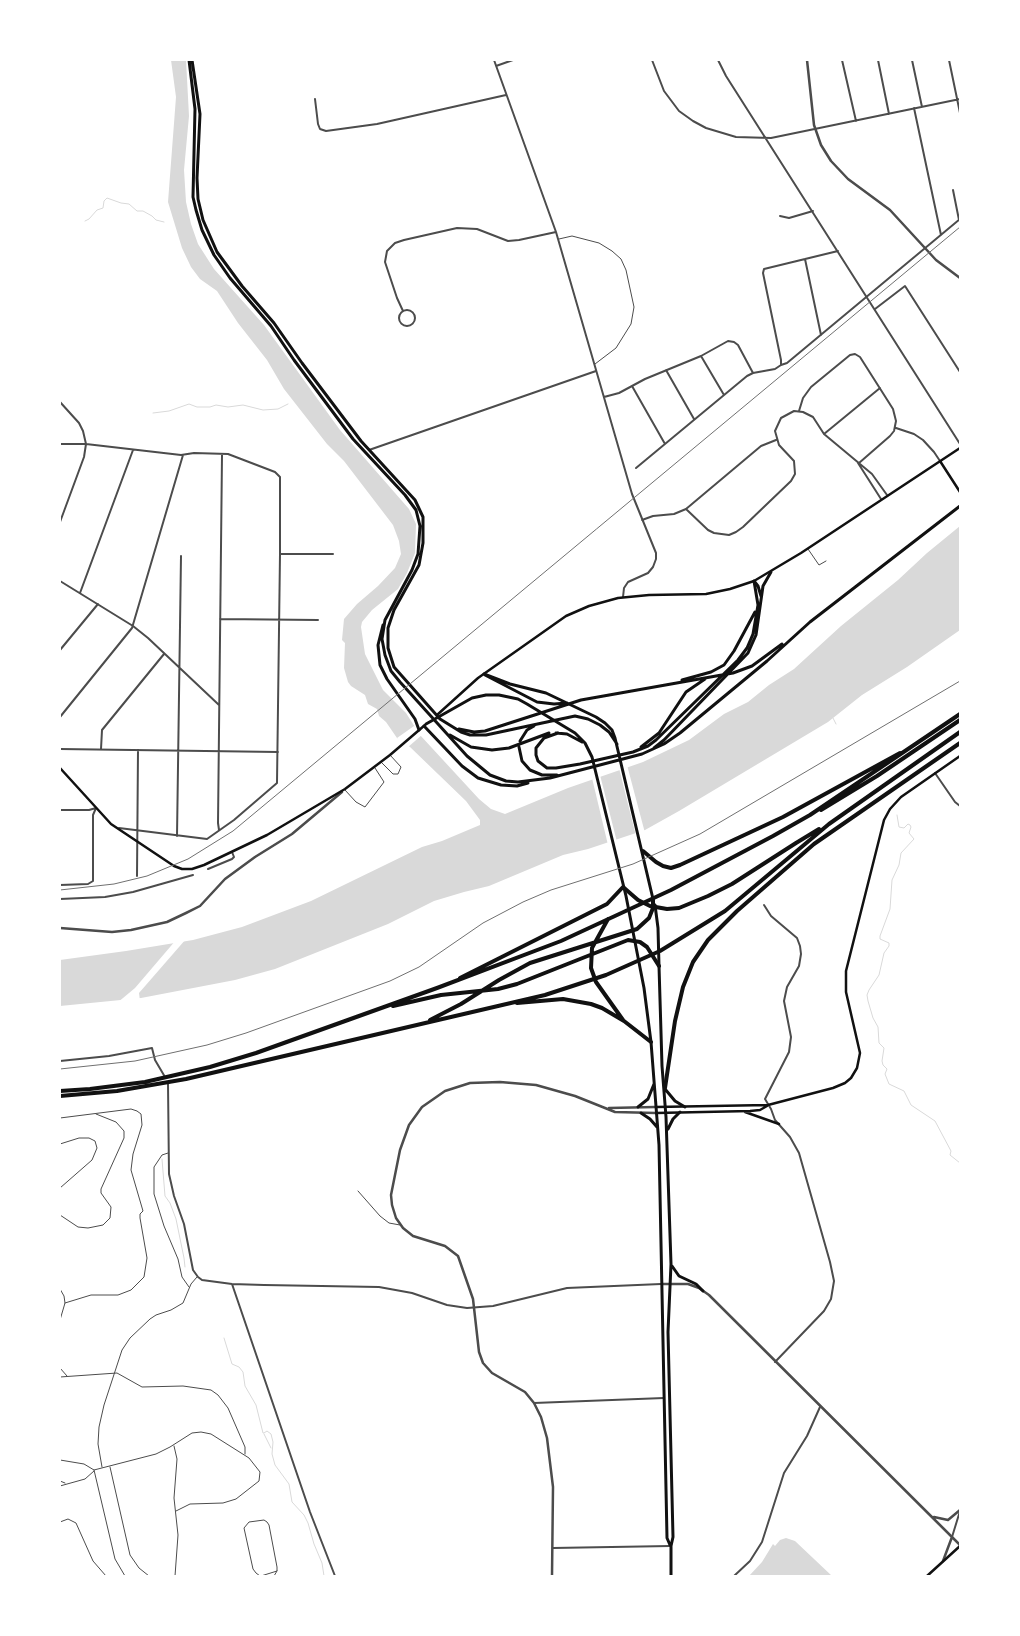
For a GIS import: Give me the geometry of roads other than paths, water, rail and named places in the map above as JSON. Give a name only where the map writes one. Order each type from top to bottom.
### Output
[{"type":"highway","points":[[810,815],[960,714]]},
{"type":"highway","points":[[185,1076],[372,1012],[526,955],[618,915],[736,857],[841,799],[960,720]]},
{"type":"highway","points":[[60,1096],[98,1093],[185,1076],[503,1005],[606,976],[675,943],[710,921],[739,900],[830,824],[960,732]]},
{"type":"highway","points":[[643,851],[659,864],[669,868],[680,865],[763,827],[921,741]]},
{"type":"highway","points":[[664,1088],[681,992],[693,962],[708,940],[737,911],[814,844],[960,743]]},
{"type":"highway","points":[[437,988],[607,904],[623,887],[646,905],[654,908],[667,909],[685,906],[721,890],[830,824]]},
{"type":"highway","points":[[424,1023],[461,1004],[530,963],[637,929],[649,918],[653,908],[653,898]]},
{"type":"highway","points":[[608,919],[596,938],[591,953],[591,968],[596,982],[624,1021]]},
{"type":"highway","points":[[372,1012],[441,995],[498,989],[517,984],[628,940],[640,942],[647,947],[659,966]]},
{"type":"highway","points":[[503,1005],[563,999],[577,1000],[597,1006],[624,1021],[651,1042]]},
{"type":"highway","points":[[60,1091],[145,1084]]},
{"type":"main road","points":[[191,60],[200,114],[198,199],[203,220],[217,252],[233,275],[270,317],[306,368],[369,450],[412,496],[423,517],[424,531],[421,560],[391,616],[388,628],[387,641],[391,661],[398,674],[442,721],[465,734],[480,735],[570,716],[584,717],[594,721],[606,729],[617,744]]},
{"type":"main road","points":[[191,60],[195,109],[194,204],[211,249],[238,289],[271,326],[298,366],[353,439],[405,495],[417,514],[420,531],[416,562],[381,628],[378,653],[380,665],[387,679],[415,719],[419,730]]},
{"type":"main road","points":[[60,768],[116,828],[179,868],[199,868],[272,832],[345,789],[390,755],[458,694],[566,616],[589,606],[623,597],[706,594],[754,581],[807,549],[960,448]]},
{"type":"main road","points":[[940,461],[960,492]]},
{"type":"main road","points":[[484,674],[487,678],[537,702],[554,704],[570,703],[746,669],[788,640],[960,506]]},
{"type":"main road","points":[[646,753],[664,740],[743,659],[755,639],[764,585],[771,572]]},
{"type":"main road","points":[[754,581],[758,586],[762,602]]},
{"type":"main road","points":[[558,733],[544,738],[536,748],[538,761],[547,768],[580,764],[633,752],[648,746],[656,740],[738,660],[747,648],[752,638],[758,605],[754,581]]},
{"type":"main road","points":[[664,685],[711,672],[724,665],[742,638],[758,605]]},
{"type":"main road","points":[[385,620],[383,644],[389,666],[397,679],[443,730],[467,756],[490,775],[512,782],[533,781]]},
{"type":"main road","points":[[425,725],[462,766],[482,780],[511,786],[533,781],[646,753],[664,744],[767,661],[788,640]]},
{"type":"main road","points":[[484,674],[510,684],[542,691],[605,723],[614,734],[617,744],[649,874],[658,922],[662,1066],[666,1107],[670,1264],[668,1332],[673,1537],[670,1546]]},
{"type":"main road","points":[[633,752],[656,737],[684,695],[693,686],[708,677]]},
{"type":"main road","points":[[425,725],[466,701],[486,695],[512,697],[534,708],[579,736],[588,748],[592,758],[632,924],[651,1042],[658,1127],[667,1538],[670,1546],[671,1576]]},
{"type":"main road","points":[[450,726],[468,731],[485,731],[570,703]]},
{"type":"main road","points":[[520,741],[527,730],[539,723]]},
{"type":"main road","points":[[443,730],[461,742],[476,748],[498,750],[545,734],[558,733],[572,736],[588,748]]},
{"type":"main road","points":[[519,747],[522,761],[530,770],[542,775],[562,774]]},
{"type":"main road","points":[[656,1107],[768,1105],[837,1087],[848,1080],[856,1071],[859,1061],[859,1049],[846,992],[846,971],[881,829],[887,812],[895,803],[960,756]]},
{"type":"main road","points":[[638,1108],[648,1099],[654,1084]]},
{"type":"main road","points":[[664,1088],[673,1099],[685,1107]]},
{"type":"main road","points":[[656,1113],[760,1110],[768,1105]]},
{"type":"main road","points":[[739,1111],[779,1124]]},
{"type":"main road","points":[[666,1132],[673,1119],[680,1112]]},
{"type":"main road","points":[[640,1113],[658,1127]]},
{"type":"main road","points":[[670,1264],[679,1276],[696,1284],[703,1291]]},
{"type":"main road","points":[[666,1491],[672,1495]]},
{"type":"main road","points":[[927,1576],[960,1545]]},
{"type":"street","points":[[494,60],[556,232],[632,494],[656,553],[656,559],[650,572],[626,584],[623,597]]},
{"type":"street","points":[[496,66],[512,60]]},
{"type":"street","points":[[652,60],[659,81],[667,96],[679,111],[711,130],[751,138],[766,138],[815,129],[959,99]]},
{"type":"street","points":[[718,60],[723,71],[960,444]]},
{"type":"street","points":[[807,60],[815,129],[827,155],[842,173],[890,210],[936,260],[960,278]]},
{"type":"street","points":[[842,60],[856,121]]},
{"type":"street","points":[[878,60],[889,114]]},
{"type":"street","points":[[912,60],[922,107]]},
{"type":"street","points":[[949,60],[959,99],[960,113]]},
{"type":"street","points":[[315,99],[318,124],[320,129],[326,131],[377,124],[506,95]]},
{"type":"street","points":[[914,108],[941,235]]},
{"type":"street","points":[[636,468],[745,377],[753,373],[776,369],[780,365],[787,363],[960,219],[953,190]]},
{"type":"street","points":[[780,216],[789,218],[813,211]]},
{"type":"street","points":[[403,311],[385,262],[388,251],[395,244],[404,240],[457,228],[477,229],[508,241],[556,232]]},
{"type":"street","points":[[780,365],[781,360],[763,273],[764,269],[838,251]]},
{"type":"street","points":[[805,259],[821,335]]},
{"type":"street","points":[[875,308],[902,286],[905,286],[960,371]]},
{"type":"street","points":[[410,310],[414,314],[415,320],[410,326],[404,326],[400,323],[398,318],[403,311],[410,310]]},
{"type":"street","points":[[604,397],[619,393],[732,341],[739,347],[753,373]]},
{"type":"street","points":[[799,411],[803,398],[809,389],[847,357],[856,354],[862,358],[894,412],[895,427],[888,439],[858,464]]},
{"type":"street","points":[[701,356],[724,395]]},
{"type":"street","points":[[666,370],[694,419]]},
{"type":"street","points":[[369,450],[596,371]]},
{"type":"street","points":[[632,386],[665,444]]},
{"type":"street","points":[[824,434],[880,388]]},
{"type":"street","points":[[60,402],[79,423],[86,444],[84,457],[60,522]]},
{"type":"street","points":[[686,509],[711,532],[722,535],[732,534],[743,527],[791,481],[796,472],[794,459],[781,447],[775,430],[779,421],[790,412],[799,411],[813,417],[824,434],[872,474],[887,496]]},
{"type":"street","points":[[895,427],[914,434],[923,440],[940,461]]},
{"type":"street","points":[[642,520],[653,516],[674,514],[686,509],[761,446],[777,440]]},
{"type":"street","points":[[60,444],[86,444],[183,455],[194,453],[232,455],[279,475],[280,554],[276,785],[207,839],[116,828]]},
{"type":"street","points":[[80,593],[133,450]]},
{"type":"street","points":[[60,717],[134,626],[183,455]]},
{"type":"street","points":[[219,830],[222,455]]},
{"type":"street","points":[[858,464],[882,500]]},
{"type":"street","points":[[280,554],[333,554]]},
{"type":"street","points":[[177,836],[181,556]]},
{"type":"street","points":[[60,581],[134,626],[165,653],[219,706]]},
{"type":"street","points":[[60,650],[98,604]]},
{"type":"street","points":[[220,619],[318,620]]},
{"type":"street","points":[[100,749],[102,730],[165,653]]},
{"type":"street","points":[[60,749],[278,752]]},
{"type":"street","points":[[137,876],[138,750]]},
{"type":"street","points":[[936,773],[956,804],[960,806]]},
{"type":"street","points":[[60,928],[112,932],[131,930],[167,922],[184,914],[200,906],[225,878],[292,834],[345,789]]},
{"type":"street","points":[[60,810],[89,810],[96,808]]},
{"type":"street","points":[[60,885],[88,884],[93,881],[93,815],[96,808]]},
{"type":"street","points":[[208,870],[232,859],[234,857],[232,852]]},
{"type":"street","points":[[60,899],[105,897],[133,892],[193,874]]},
{"type":"street","points":[[764,905],[772,916],[794,936],[801,951],[800,963],[787,987],[784,1000],[791,1033],[790,1047],[786,1061],[765,1099],[774,1118],[790,1137],[800,1156],[834,1281],[831,1299],[824,1311],[775,1362]]},
{"type":"street","points":[[60,1061],[109,1056],[152,1048],[155,1060],[166,1077],[168,1085],[170,1181],[184,1224],[192,1268],[198,1277],[205,1281],[232,1284],[379,1287],[405,1291],[447,1305],[475,1308],[493,1306],[561,1289],[599,1285],[688,1284],[703,1291],[960,1545]]},
{"type":"street","points":[[552,1576],[553,1487],[545,1429],[541,1417],[534,1404],[522,1389],[496,1376],[483,1363],[478,1347],[475,1308],[462,1264],[456,1254],[445,1246],[416,1237],[400,1225],[394,1214],[391,1200],[401,1143],[415,1115],[427,1103],[440,1093],[458,1085],[470,1083],[490,1081],[520,1083],[559,1091],[620,1113],[656,1113]]},
{"type":"street","points":[[607,1108],[656,1107]]},
{"type":"street","points":[[232,1284],[310,1512],[335,1576]]},
{"type":"street","points":[[534,1404],[664,1398]]},
{"type":"street","points":[[734,1576],[750,1562],[762,1542],[784,1473],[807,1436],[820,1406]]},
{"type":"street","points":[[931,1516],[940,1520],[948,1520],[960,1510]]},
{"type":"street","points":[[942,1562],[960,1510]]},
{"type":"street","points":[[553,1548],[670,1546]]},
{"type":"lane","points":[[558,239],[572,236],[599,243],[612,250],[620,258],[626,270],[634,307],[631,324],[616,348],[594,364]]},
{"type":"lane","points":[[807,549],[819,565],[826,561]]},
{"type":"lane","points":[[381,762],[393,774],[398,774],[401,767],[390,755]]},
{"type":"lane","points":[[345,789],[356,802],[365,807],[384,782],[374,767]]},
{"type":"lane","points":[[60,1118],[131,1109],[138,1110],[141,1114],[142,1125],[133,1154],[131,1170],[142,1211],[140,1215],[147,1262],[145,1275],[131,1290],[121,1294],[94,1294],[65,1303]]},
{"type":"lane","points":[[60,1215],[76,1226],[84,1228],[100,1226],[110,1218],[111,1207],[101,1193],[101,1189],[124,1138],[124,1131],[116,1122],[95,1114]]},
{"type":"lane","points":[[60,1144],[70,1140],[89,1138],[94,1141],[97,1148],[92,1160],[60,1188]]},
{"type":"lane","points":[[168,1153],[162,1155],[154,1167],[154,1194],[164,1226],[178,1258],[182,1277],[189,1287]]},
{"type":"lane","points":[[358,1191],[380,1216],[389,1223],[400,1225]]},
{"type":"lane","points":[[102,1467],[98,1450],[98,1433],[102,1413],[122,1350],[130,1338],[153,1316],[171,1310],[183,1303],[189,1287],[198,1277]]},
{"type":"lane","points":[[60,1289],[65,1303],[60,1320]]},
{"type":"lane","points":[[60,1368],[68,1377]]},
{"type":"lane","points":[[60,1377],[114,1373],[122,1375],[142,1387],[195,1387],[208,1389],[216,1393],[230,1413],[245,1447],[245,1455]]},
{"type":"lane","points":[[60,1486],[85,1478],[94,1470],[102,1467],[150,1455],[173,1446],[192,1433],[200,1432],[211,1434],[245,1455],[260,1472],[260,1480],[232,1501],[219,1504],[190,1504],[176,1511]]},
{"type":"lane","points":[[173,1446],[177,1459],[174,1485],[178,1547],[175,1576]]},
{"type":"lane","points":[[60,1460],[84,1464],[94,1470],[108,1522],[115,1559],[125,1576]]},
{"type":"lane","points":[[110,1466],[130,1555],[139,1568],[149,1576]]},
{"type":"lane","points":[[60,1481],[66,1484]]},
{"type":"lane","points":[[60,1522],[68,1519],[76,1523],[93,1561],[106,1576]]},
{"type":"lane","points":[[274,1576],[277,1571],[268,1522],[262,1520],[249,1522],[244,1528],[253,1569],[261,1576],[277,1571]]},
{"type":"waterway","points":[[85,221],[97,210],[103,208],[104,201],[107,198],[129,204],[137,211],[143,211],[156,220],[164,222]]},
{"type":"waterway","points":[[153,413],[169,411],[189,404],[197,407],[243,405],[263,410],[278,409],[288,404]]},
{"type":"waterway","points":[[833,718],[836,724]]},
{"type":"waterway","points":[[897,815],[899,827],[904,828],[908,824],[910,825],[909,833],[914,839],[901,853],[899,865],[892,880],[890,909],[880,936],[880,939],[889,943],[889,946],[884,953],[879,975],[867,995],[868,1001],[878,1027],[879,1043],[884,1048],[882,1061],[887,1069],[885,1074],[889,1084],[904,1091],[911,1105],[935,1121],[951,1151],[950,1155],[960,1163]]},
{"type":"waterway","points":[[162,1159],[165,1196],[176,1219],[185,1267]]},
{"type":"waterway","points":[[224,1338],[232,1364],[239,1367],[243,1372],[245,1386],[256,1405],[263,1433],[267,1431],[271,1434],[273,1442],[272,1454],[275,1465],[289,1484],[292,1502],[304,1515],[308,1523],[322,1563],[324,1576]]},
{"type":"waterway","points":[[264,1434],[271,1448]]},
{"type":"railway","points":[[60,890],[114,884],[147,876],[188,859],[233,831],[960,227]]},
{"type":"railway","points":[[60,1069],[135,1061],[207,1045],[246,1033],[390,981],[419,967],[483,923],[523,902],[551,890],[633,864],[700,834],[960,681]]}]
